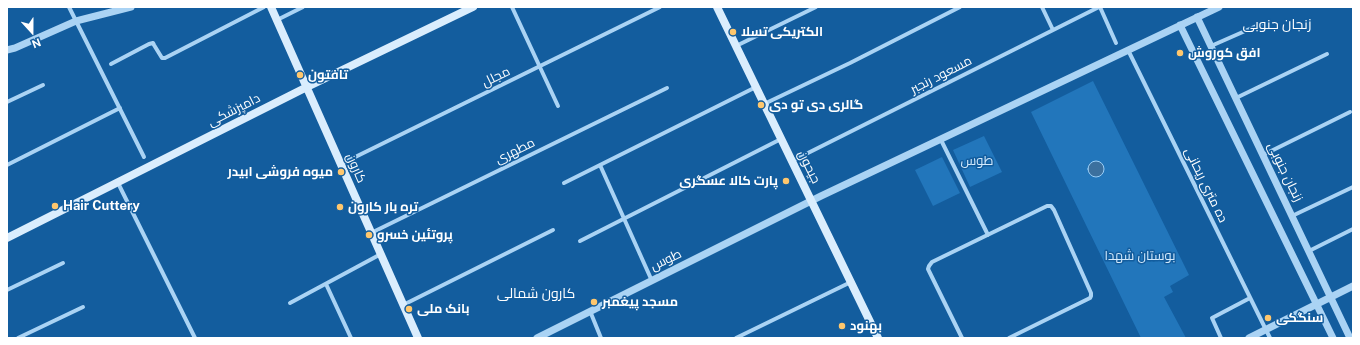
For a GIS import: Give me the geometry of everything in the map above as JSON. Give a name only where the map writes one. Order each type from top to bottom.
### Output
[{"type":"main road","name":"کارون","points":[[271,7],[418,338]]},
{"type":"main road","name":"دامپزشکی","points":[[7,238],[118,182],[147,162],[473,7]]},
{"type":"main road","name":"جیحون","points":[[716,7],[878,338]]},
{"type":"street","points":[[68,7],[147,162]]},
{"type":"street","points":[[7,50],[15,48],[76,21],[131,7]]},
{"type":"street","points":[[111,64],[150,44],[154,45],[162,58],[165,58],[264,7]]},
{"type":"street","points":[[277,20],[303,7]]},
{"type":"street","points":[[512,7],[558,106]]},
{"type":"street","name":"مجلل","points":[[341,165],[660,7]]},
{"type":"street","points":[[736,46],[816,7]]},
{"type":"street","points":[[764,104],[850,63],[960,7]]},
{"type":"street","points":[[1042,7],[1053,30]]},
{"type":"street","points":[[1100,7],[1116,43]]},
{"type":"street","name":"مسعود رنجبر","points":[[792,161],[1100,7]]},
{"type":"street","name":"طوس","points":[[536,338],[812,201],[1219,7]]},
{"type":"street","name":"زنجان جنوبی","points":[[1197,17],[1350,338]]},
{"type":"street","points":[[1211,46],[1261,24]]},
{"type":"street","points":[[1180,25],[1333,338]]},
{"type":"street","name":"ده متری ریحانی","points":[[1128,50],[1270,338]]},
{"type":"street","points":[[1236,98],[1327,54]]},
{"type":"street","points":[[7,102],[43,85]]},
{"type":"street","points":[[564,183],[756,87]]},
{"type":"street","name":"مطهری","points":[[371,233],[667,88]]},
{"type":"street","points":[[7,165],[120,108]]},
{"type":"street","points":[[1263,155],[1350,112]]},
{"type":"street","points":[[580,241],[781,139]]},
{"type":"street","points":[[941,140],[988,235]]},
{"type":"street","points":[[600,165],[652,281]]},
{"type":"street","points":[[118,182],[195,338]]},
{"type":"street","points":[[1292,216],[1353,187]]},
{"type":"street","points":[[962,338],[928,269],[932,262],[1048,206],[1051,206],[1091,293],[1090,298],[1009,338]]},
{"type":"street","points":[[1309,251],[1353,229]]},
{"type":"street","points":[[403,305],[552,230]]},
{"type":"street","points":[[290,303],[381,254]]},
{"type":"street","points":[[7,290],[63,263]]},
{"type":"street","points":[[736,338],[851,282]]},
{"type":"street","points":[[326,284],[351,338]]},
{"type":"street","points":[[1248,338],[1353,286]]},
{"type":"street","points":[[1221,338],[1212,318],[1250,298]]},
{"type":"street","points":[[18,338],[83,307]]},
{"type":"street","points":[[590,312],[601,338]]},
{"type":"green space","name":"بوستان شهدا","points":[[1093,81],[1189,275],[1170,286],[1173,292],[1164,297],[1186,338],[1141,338],[1031,112]]},
{"type":"green space","name":"طوس","points":[[984,136],[1002,172],[970,187],[953,150]]},
{"type":"green space","name":"طوس","points":[[942,157],[960,193],[933,206],[915,170]]},
{"type":"shaded area","points":[[1093,161],[1099,161],[1104,166],[1102,175],[1099,177],[1093,177],[1088,172],[1088,166]]},
{"type":"place","name":"الکتریکی تسلا","points":[[733,32]]},
{"type":"place","name":"افق کوروش","points":[[1180,53]]},
{"type":"place","name":"تافتون","points":[[300,75]]},
{"type":"place","name":"گالری دی تو دی","points":[[761,105]]},
{"type":"place","name":"میوه فروشی ابیدر","points":[[341,172]]},
{"type":"place","name":"پارت کالا عسگری","points":[[786,181]]},
{"type":"place","name":"Hair Cuttery","points":[[55,206]]},
{"type":"place","name":"تره بار کارون","points":[[340,207]]},
{"type":"place","name":"پروتئین خسرو","points":[[369,235]]},
{"type":"place","name":"مسجد پیغمبر","points":[[594,302]]},
{"type":"place","name":"بانک ملی","points":[[409,309]]},
{"type":"place","name":"سنگکی","points":[[1268,318]]},
{"type":"place","name":"بهنود","points":[[842,326]]},
{"type":"district","name":"زنجان جنوبی","points":[[1277,25]]},
{"type":"district","name":"کارون شمالی","points":[[536,294]]}]
